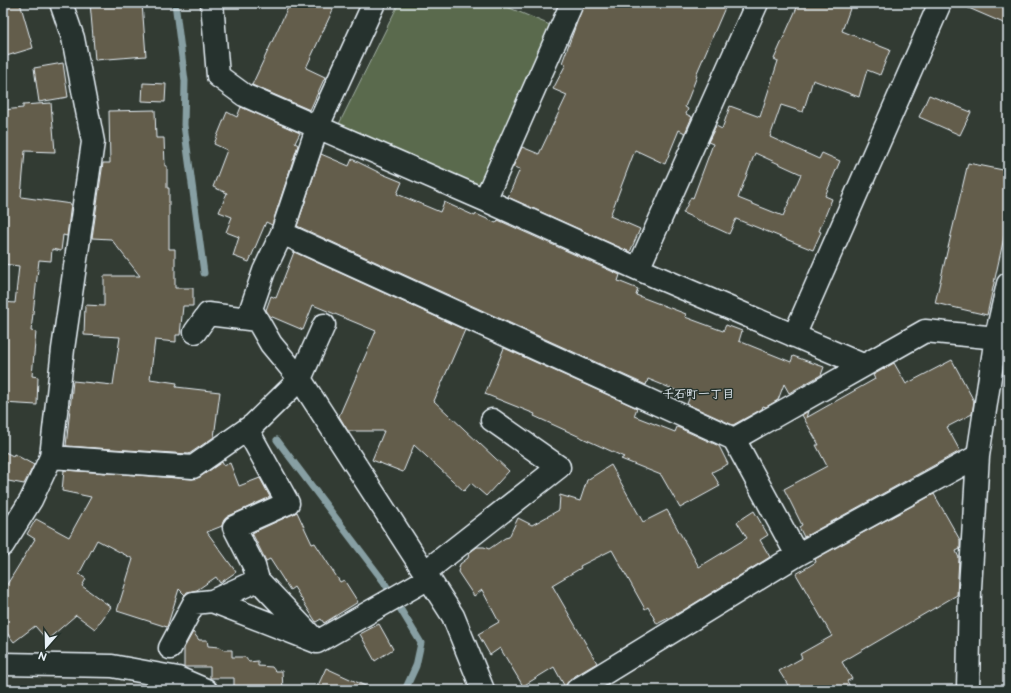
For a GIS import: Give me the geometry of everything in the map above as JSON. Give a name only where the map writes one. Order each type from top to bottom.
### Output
[{"type":"street","points":[[3,545],[31,500],[51,457],[63,349],[92,142],[72,38],[61,3]]},
{"type":"street","points":[[212,3],[218,76],[244,95],[485,200],[638,269],[863,365]]},
{"type":"street","points":[[374,3],[318,128],[282,233],[264,271],[251,309],[271,344],[300,379],[453,616],[483,690]]},
{"type":"street","points":[[485,200],[572,3]]},
{"type":"street","points":[[638,269],[756,3]]},
{"type":"street","points":[[794,336],[940,3]]},
{"type":"street","points":[[282,233],[734,440],[797,555]]},
{"type":"street","points":[[968,690],[970,588],[978,456],[1002,338],[1008,284]]},
{"type":"street","points":[[195,332],[208,314],[257,320]]},
{"type":"street","points":[[51,457],[194,467],[250,427],[300,379],[324,325]]},
{"type":"street","points":[[734,440],[863,365],[925,331],[1002,338]]},
{"type":"street","points":[[317,642],[400,594],[427,575],[559,467],[492,420]]},
{"type":"street","points":[[250,427],[288,503],[234,527],[254,566],[258,580],[317,642]]},
{"type":"street","points":[[576,690],[797,555],[978,456]]},
{"type":"street","points":[[170,648],[194,603],[212,601],[258,580]]},
{"type":"street","points":[[212,601],[317,642]]},
{"type":"street","points":[[3,664],[112,666],[178,678],[206,690]]},
{"type":"green space","points":[[399,3],[498,3],[550,25],[481,188],[337,128]]},
{"type":"building","points":[[3,3],[20,3],[33,48],[3,57]]},
{"type":"building","points":[[90,3],[142,3],[146,56],[95,60]]},
{"type":"building","points":[[290,3],[336,3],[306,68],[325,77],[310,110],[252,85]]},
{"type":"building","points":[[584,3],[727,3],[696,75],[697,76],[685,107],[688,109],[686,114],[692,117],[685,133],[679,130],[665,164],[635,150],[610,216],[640,229],[630,252],[508,197],[520,169],[513,167],[522,147],[539,154],[567,95],[553,89],[566,64],[562,63]]},
{"type":"building","points":[[799,3],[852,3],[842,31],[890,50],[880,75],[867,70],[859,97],[813,80],[803,112],[781,105],[770,137],[819,159],[822,153],[840,161],[825,196],[832,199],[819,231],[821,232],[813,250],[736,219],[729,234],[683,213],[691,197],[693,198],[713,144],[708,142],[716,126],[722,129],[730,106],[760,117],[778,61],[774,59]],"holes":[[[755,153],[801,174],[783,216],[738,198]]]},
{"type":"building","points":[[957,3],[1008,3],[1008,25]]},
{"type":"building","points":[[63,63],[68,97],[39,102],[34,68]]},
{"type":"building","points":[[143,83],[166,84],[165,102],[142,101]]},
{"type":"building","points":[[929,95],[971,112],[960,135],[919,117]]},
{"type":"building","points":[[51,103],[55,152],[25,151],[21,197],[71,204],[67,236],[63,235],[61,251],[52,249],[51,261],[39,260],[31,331],[36,332],[32,376],[38,377],[37,405],[3,403],[3,302],[15,303],[19,266],[3,264],[3,110],[23,108],[23,105]]},
{"type":"building","points":[[241,107],[300,133],[295,143],[298,145],[272,225],[266,222],[249,262],[233,256],[239,237],[226,232],[232,217],[219,212],[227,193],[213,187],[227,150],[214,144],[227,112],[237,117]]},
{"type":"building","points":[[155,110],[156,138],[164,138],[165,166],[167,166],[167,188],[169,188],[169,249],[175,249],[175,288],[193,288],[193,306],[183,306],[180,335],[176,335],[176,342],[155,340],[150,379],[177,383],[176,387],[220,392],[214,437],[189,454],[66,446],[73,381],[113,385],[120,337],[84,335],[85,305],[104,306],[104,276],[140,276],[111,239],[92,238],[103,163],[110,163],[109,111]]},
{"type":"building","points":[[321,154],[349,166],[352,159],[402,182],[397,194],[440,212],[444,202],[475,216],[476,214],[496,223],[498,220],[620,275],[618,281],[638,289],[636,295],[686,314],[685,317],[723,331],[726,325],[742,331],[739,341],[791,362],[793,356],[824,367],[821,375],[789,393],[784,384],[778,400],[766,407],[763,406],[762,409],[733,425],[687,404],[690,396],[648,379],[646,385],[297,226]]},
{"type":"building","points":[[968,163],[1008,171],[1008,219],[987,315],[935,303]]},
{"type":"building","points":[[294,252],[465,330],[434,401],[509,471],[486,496],[471,483],[464,491],[414,445],[403,472],[372,460],[384,431],[348,431],[339,416],[376,331],[313,305],[303,330],[270,316],[266,310],[271,296],[276,298]]},
{"type":"building","points":[[504,348],[637,408],[634,416],[675,432],[677,427],[719,446],[728,464],[712,472],[720,486],[680,508],[661,475],[621,459],[624,457],[534,416],[535,414],[485,394]]},
{"type":"building","points":[[952,360],[974,401],[972,414],[947,427],[960,451],[804,537],[799,527],[802,525],[784,489],[827,466],[816,445],[819,445],[802,415],[808,411],[806,418],[875,379],[873,375],[894,363],[906,384]]},
{"type":"building","points":[[3,451],[13,456],[14,454],[34,465],[24,484],[3,480]]},
{"type":"building","points":[[222,462],[224,466],[230,463],[239,486],[260,478],[270,497],[229,516],[224,520],[222,526],[207,532],[236,572],[220,583],[216,577],[197,590],[187,592],[185,595],[179,589],[167,627],[117,611],[133,559],[97,540],[79,574],[86,579],[82,586],[111,607],[95,629],[76,615],[47,640],[35,626],[14,642],[3,628],[3,591],[35,539],[27,534],[36,519],[69,537],[91,497],[62,491],[64,470],[192,479],[200,477]]},
{"type":"building","points":[[611,465],[643,522],[667,510],[699,567],[747,538],[737,522],[754,511],[768,535],[760,540],[770,557],[682,611],[657,624],[648,607],[645,609],[612,550],[580,566],[581,568],[552,585],[597,663],[570,679],[565,687],[554,667],[523,686],[500,648],[490,655],[478,634],[499,622],[482,590],[474,596],[458,572],[460,564],[468,558],[469,553],[477,547],[489,549],[505,538],[509,537],[518,518],[532,525],[559,510],[560,495],[580,501],[587,480]]},
{"type":"building","points":[[934,494],[960,540],[960,549],[956,551],[959,558],[957,595],[842,662],[852,679],[847,681],[852,690],[791,690],[779,671],[802,658],[800,654],[832,636],[796,574],[816,562],[815,559]]},
{"type":"building","points":[[297,512],[312,544],[315,543],[340,582],[344,580],[358,602],[324,623],[321,619],[316,622],[294,587],[290,590],[270,559],[266,561],[252,533]]},
{"type":"building","points":[[379,624],[393,649],[375,661],[360,634]]},
{"type":"building","points":[[193,632],[199,640],[207,640],[208,646],[220,647],[224,650],[232,650],[232,657],[245,657],[249,662],[258,661],[258,666],[272,667],[275,671],[282,671],[283,690],[234,689],[234,678],[210,678],[210,667],[184,667],[184,648]]},
{"type":"building","points":[[326,668],[374,690],[316,690]]},
{"type":"waterway","points":[[175,3],[185,81],[184,125],[204,273]]},
{"type":"waterway","points":[[277,440],[384,582],[421,643],[416,666],[405,690]]},
{"type":"district","name":"千石町一丁目","points":[[698,394]]}]
